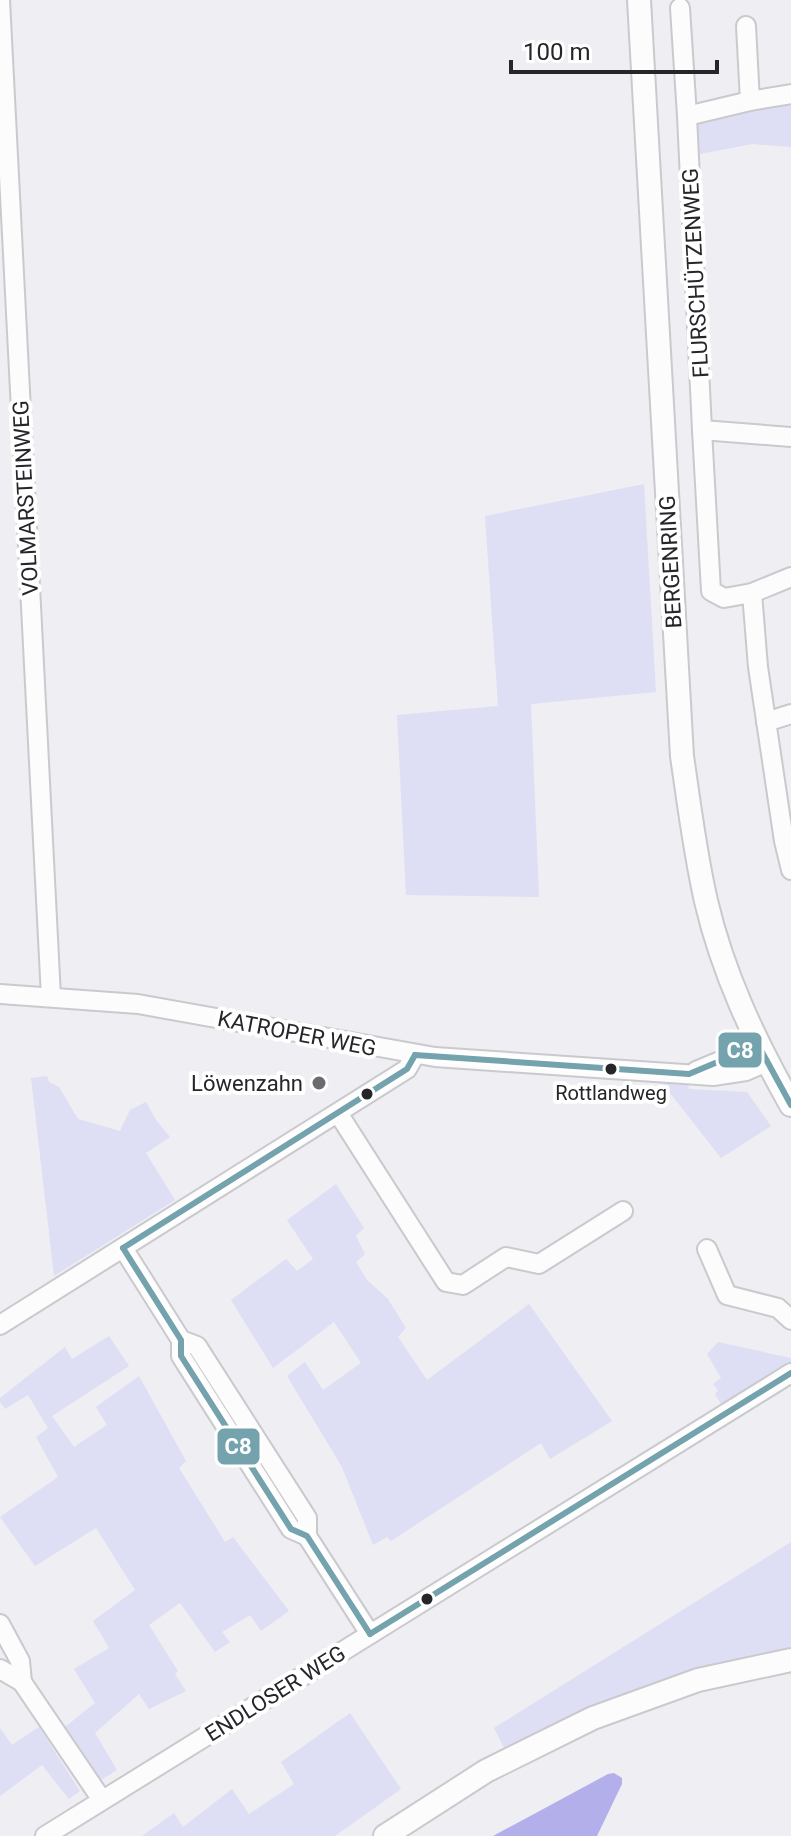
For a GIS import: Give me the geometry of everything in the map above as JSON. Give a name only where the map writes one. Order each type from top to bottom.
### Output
[{"type":"main road","name":"BERGENRING","points":[[639,0],[682,756],[706,902],[728,972],[756,1041],[791,1105]]},
{"type":"main road","points":[[385,1836],[486,1771],[593,1718],[698,1680],[791,1660]]},
{"type":"street","name":"VOLMARSTEINWEG","points":[[0,0],[51,997]]},
{"type":"street","name":"FLURSCHÜTZENWEG","points":[[680,8],[711,591],[724,598],[752,593]]},
{"type":"street","points":[[746,26],[750,101]]},
{"type":"street","points":[[687,116],[791,94]]},
{"type":"street","points":[[702,430],[791,437]]},
{"type":"street","points":[[791,577],[752,593],[766,722],[791,870]]},
{"type":"street","points":[[766,722],[791,714]]},
{"type":"street","name":"KATROPER WEG","points":[[0,994],[138,1004],[415,1055],[713,1076],[746,1071],[767,1062]]},
{"type":"street","name":"KATROPER WEG","points":[[689,1074],[756,1041]]},
{"type":"street","points":[[0,1325],[407,1069],[415,1055]]},
{"type":"street","points":[[338,1113],[446,1282],[463,1285],[506,1257],[539,1264],[623,1211]]},
{"type":"street","points":[[123,1248],[181,1340],[197,1346],[233,1401],[307,1518],[307,1536],[370,1634]]},
{"type":"street","points":[[707,1249],[727,1295],[778,1308],[791,1320]]},
{"type":"street","name":"ENDLOSER WEG","points":[[45,1836],[791,1373]]},
{"type":"street","points":[[0,1624],[20,1661],[22,1682]]},
{"type":"street","points":[[0,1669],[22,1682],[102,1800]]},
{"type":"shaded area","points":[[791,100],[791,147],[752,144],[695,155],[694,126],[698,119]]},
{"type":"shaded area","points":[[644,484],[656,692],[531,704],[539,897],[406,895],[397,715],[498,706],[485,516]]},
{"type":"shaded area","points":[[47,1076],[49,1082],[59,1087],[78,1119],[120,1131],[130,1110],[146,1102],[170,1137],[146,1153],[175,1200],[54,1276],[31,1078]]},
{"type":"shaded area","points":[[663,1084],[688,1085],[689,1089],[747,1092],[771,1126],[721,1158]]},
{"type":"shaded area","points":[[336,1184],[364,1228],[356,1236],[365,1254],[356,1262],[367,1280],[388,1299],[406,1328],[398,1337],[427,1380],[529,1304],[612,1421],[550,1459],[541,1443],[391,1541],[387,1537],[373,1545],[342,1467],[287,1376],[305,1362],[323,1390],[361,1363],[334,1322],[273,1368],[231,1300],[286,1259],[297,1271],[313,1259],[287,1220]]},
{"type":"shaded area","points":[[109,1336],[129,1366],[52,1416],[74,1447],[107,1425],[96,1407],[139,1376],[186,1461],[179,1468],[225,1542],[233,1537],[289,1611],[261,1631],[250,1615],[222,1632],[230,1642],[215,1652],[180,1603],[149,1625],[178,1671],[175,1674],[186,1691],[149,1709],[139,1694],[95,1733],[117,1770],[101,1780],[65,1727],[95,1703],[74,1669],[109,1648],[93,1621],[135,1590],[96,1528],[35,1566],[0,1517],[58,1477],[36,1437],[48,1428],[28,1395],[5,1409],[0,1398],[65,1347],[72,1359]]},
{"type":"shaded area","points":[[718,1342],[791,1358],[791,1369],[724,1408],[715,1395],[718,1390],[713,1384],[721,1378],[707,1354]]},
{"type":"shaded area","points":[[791,1542],[791,1648],[696,1669],[587,1709],[505,1750],[494,1728]]},
{"type":"shaded area","points":[[350,1713],[401,1789],[335,1836],[142,1836],[174,1813],[183,1827],[232,1789],[249,1814],[294,1784],[281,1762]]},
{"type":"shaded area","points":[[39,1727],[80,1791],[69,1799],[42,1765],[0,1796],[0,1728],[12,1745]]},
{"type":"water","points":[[614,1773],[622,1778],[622,1784],[597,1836],[493,1836],[608,1774]]},
{"type":"transit line","name":"C8","points":[[415,1055],[689,1074],[756,1041],[791,1105]]},
{"type":"transit line","name":"C8","points":[[123,1248],[407,1069],[415,1055]]},
{"type":"transit line","name":"C8","points":[[123,1248],[181,1340],[181,1356],[291,1529],[307,1536],[370,1634]]},
{"type":"transit line","name":"C8","points":[[370,1634],[791,1373]]},
{"type":"place","name":"Rottlandweg","points":[[611,1069]]},
{"type":"place","name":"Löwenzahn","points":[[319,1083]]}]
